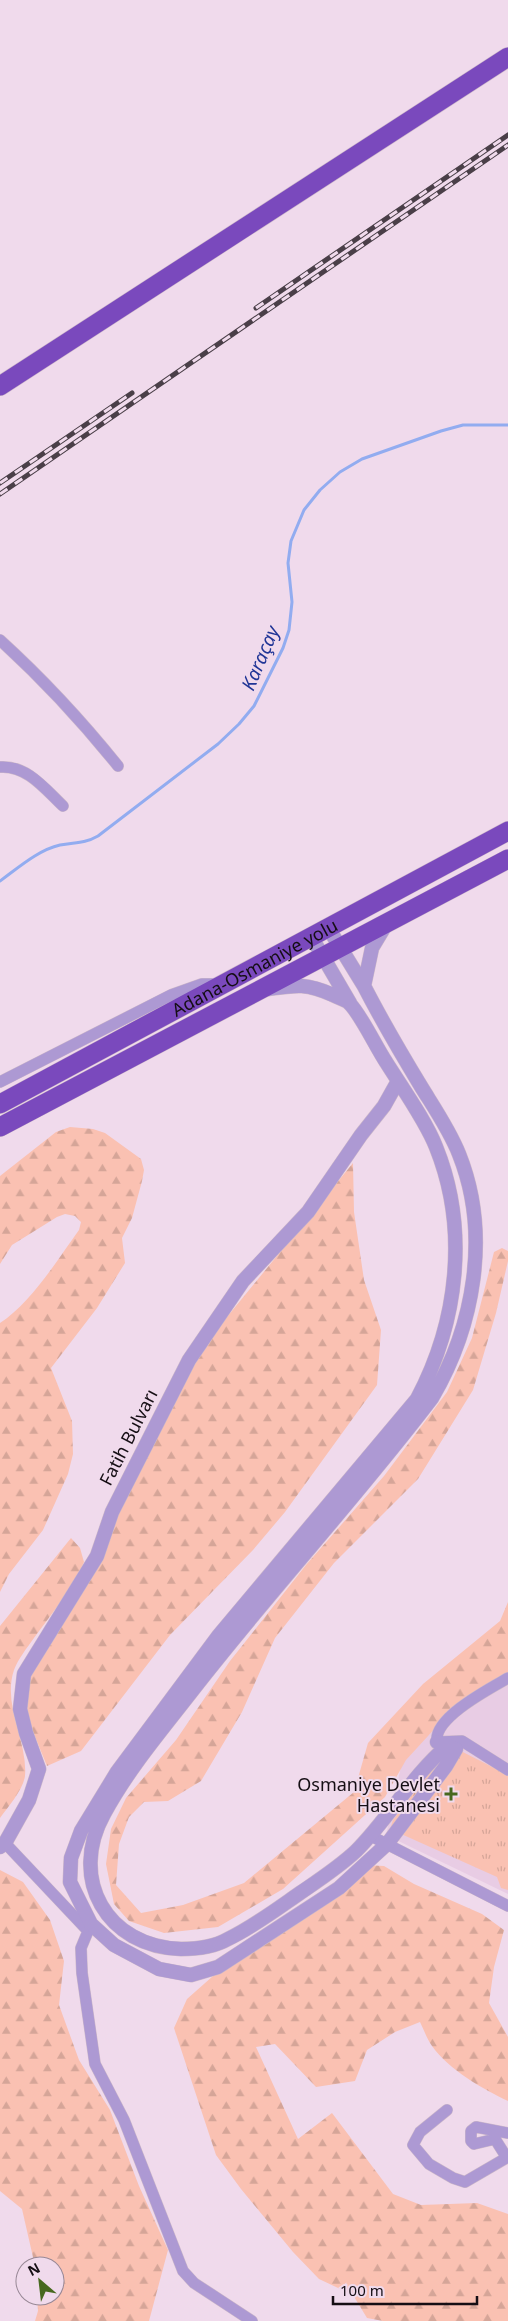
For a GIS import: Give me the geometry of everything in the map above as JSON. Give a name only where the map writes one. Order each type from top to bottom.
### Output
[{"type":"highway","points":[[0,386],[508,57]]},
{"type":"highway","points":[[0,396],[508,69]]},
{"type":"highway","name":"Adana-Osmaniye yolu","points":[[0,1104],[329,929],[508,831]]},
{"type":"highway","name":"Adana-Osmaniye yolu","points":[[0,1127],[254,991],[323,958],[508,859]]},
{"type":"street","points":[[0,640],[49,686],[78,717],[118,766]]},
{"type":"street","points":[[0,767],[11,766],[32,776],[63,806]]},
{"type":"street","points":[[364,986],[372,948],[387,924]]},
{"type":"street","points":[[329,929],[364,986],[459,1153],[470,1185],[474,1220],[475,1260],[473,1291],[463,1326],[442,1382],[432,1398],[356,1494],[227,1645],[125,1779],[103,1816],[92,1842],[93,1884],[98,1903],[114,1923],[134,1938],[162,1948],[198,1949],[226,1940],[271,1914],[355,1852],[412,1782],[447,1746],[437,1742]]},
{"type":"street","points":[[252,2321],[194,2283],[183,2271],[124,2120],[95,2064],[82,1973],[81,1948],[90,1928],[70,1882],[71,1858],[81,1831],[112,1780],[218,1635],[382,1443],[417,1399],[431,1373],[450,1317],[454,1292],[455,1248],[451,1196],[435,1145],[312,938]]},
{"type":"street","points":[[0,1082],[171,995],[202,984],[227,983]]},
{"type":"street","points":[[254,991],[297,985],[318,987],[350,1003]]},
{"type":"street","name":"Fatih Bulvarı","points":[[2,1845],[29,1800],[39,1769],[26,1733],[20,1708],[24,1674],[97,1556],[112,1512],[125,1484],[189,1360],[243,1281],[308,1212],[361,1135],[384,1106],[398,1081]]},
{"type":"street","points":[[437,1742],[436,1736],[442,1724],[474,1697],[508,1678]]},
{"type":"street","points":[[437,1742],[462,1741],[508,1770]]},
{"type":"street","points":[[2,1845],[90,1928],[114,1946],[159,1969],[191,1975],[218,1967],[339,1888],[386,1844],[446,1766],[456,1749],[437,1742]]},
{"type":"street","points":[[372,1833],[371,1836],[508,1906]]},
{"type":"street","points":[[447,2110],[420,2132],[412,2145],[430,2164],[453,2178],[465,2182],[508,2158],[495,2139],[474,2144],[470,2141],[471,2131],[476,2128],[508,2133]]},
{"type":"shaded area","name":"Osmaniye Devlet Hastanesi","points":[[508,1652],[508,1894],[386,1835],[404,1753]]},
{"type":"green space","points":[[70,1127],[93,1129],[105,1133],[141,1159],[144,1170],[132,1218],[122,1238],[125,1263],[97,1308],[51,1368],[72,1421],[73,1454],[68,1474],[43,1530],[9,1574],[0,1592],[0,1323],[22,1304],[43,1280],[79,1230],[81,1222],[75,1216],[65,1214],[57,1217],[12,1245],[0,1264],[0,1176],[56,1132]]},
{"type":"green space","points":[[353,1163],[354,1212],[364,1280],[381,1330],[377,1385],[285,1512],[253,1550],[170,1635],[81,1751],[47,1766],[29,1722],[23,1685],[136,1469],[209,1339]]},
{"type":"green space","points":[[502,1248],[508,1251],[508,1261],[496,1313],[473,1390],[418,1479],[334,1563],[275,1638],[242,1712],[201,1781],[168,1801],[144,1802],[129,1817],[119,1844],[116,1885],[141,1913],[183,1905],[244,1883],[354,1792],[368,1743],[423,1684],[500,1621],[508,1602],[508,1672],[439,1724],[406,1760],[385,1797],[283,1889],[218,1927],[164,1933],[129,1921],[114,1904],[106,1864],[111,1829],[126,1798],[176,1740],[230,1661],[306,1565],[384,1476],[447,1392],[472,1338],[494,1252]]},
{"type":"green space","points":[[71,1538],[80,1548],[84,1562],[68,1592],[23,1654],[14,1670],[11,1683],[11,1697],[23,1750],[25,1776],[18,1793],[0,1818],[0,1626]]},
{"type":"green space","points":[[453,1747],[508,1775],[508,1890],[501,1888],[497,1877],[390,1829],[393,1820],[443,1754]]},
{"type":"green space","points":[[365,1865],[384,1866],[414,1884],[482,1914],[504,1930],[494,1967],[489,2003],[508,2037],[508,2101],[477,2085],[439,2055],[432,2046],[420,2022],[395,2032],[367,2050],[355,2081],[316,2087],[275,2044],[256,2047],[298,2139],[332,2113],[393,2194],[421,2205],[477,2203],[508,2214],[508,2321],[383,2321],[367,2318],[353,2295],[319,2279],[293,2252],[241,2189],[216,2155],[174,2028],[187,1999],[213,1976],[267,1940]]},
{"type":"green space","points":[[0,1870],[23,1882],[50,1920],[64,1961],[59,2005],[79,2060],[110,2110],[139,2186],[168,2250],[149,2321],[35,2321],[38,2306],[65,2306],[65,2256],[33,2256],[22,2209],[0,2191]]},
{"type":"waterway","name":"Karaçay","points":[[0,881],[28,860],[52,847],[88,840],[98,836],[218,744],[254,706],[283,648],[289,630],[292,602],[288,563],[291,541],[304,510],[320,490],[340,472],[362,459],[441,431],[463,425],[508,425]]},
{"type":"railway","points":[[256,308],[508,135]]},
{"type":"railway","points":[[0,494],[508,145]]},
{"type":"railway","points":[[0,483],[132,393]]},
{"type":"place","name":"Osmaniye Devlet Hastanesi","points":[[451,1794]]}]
